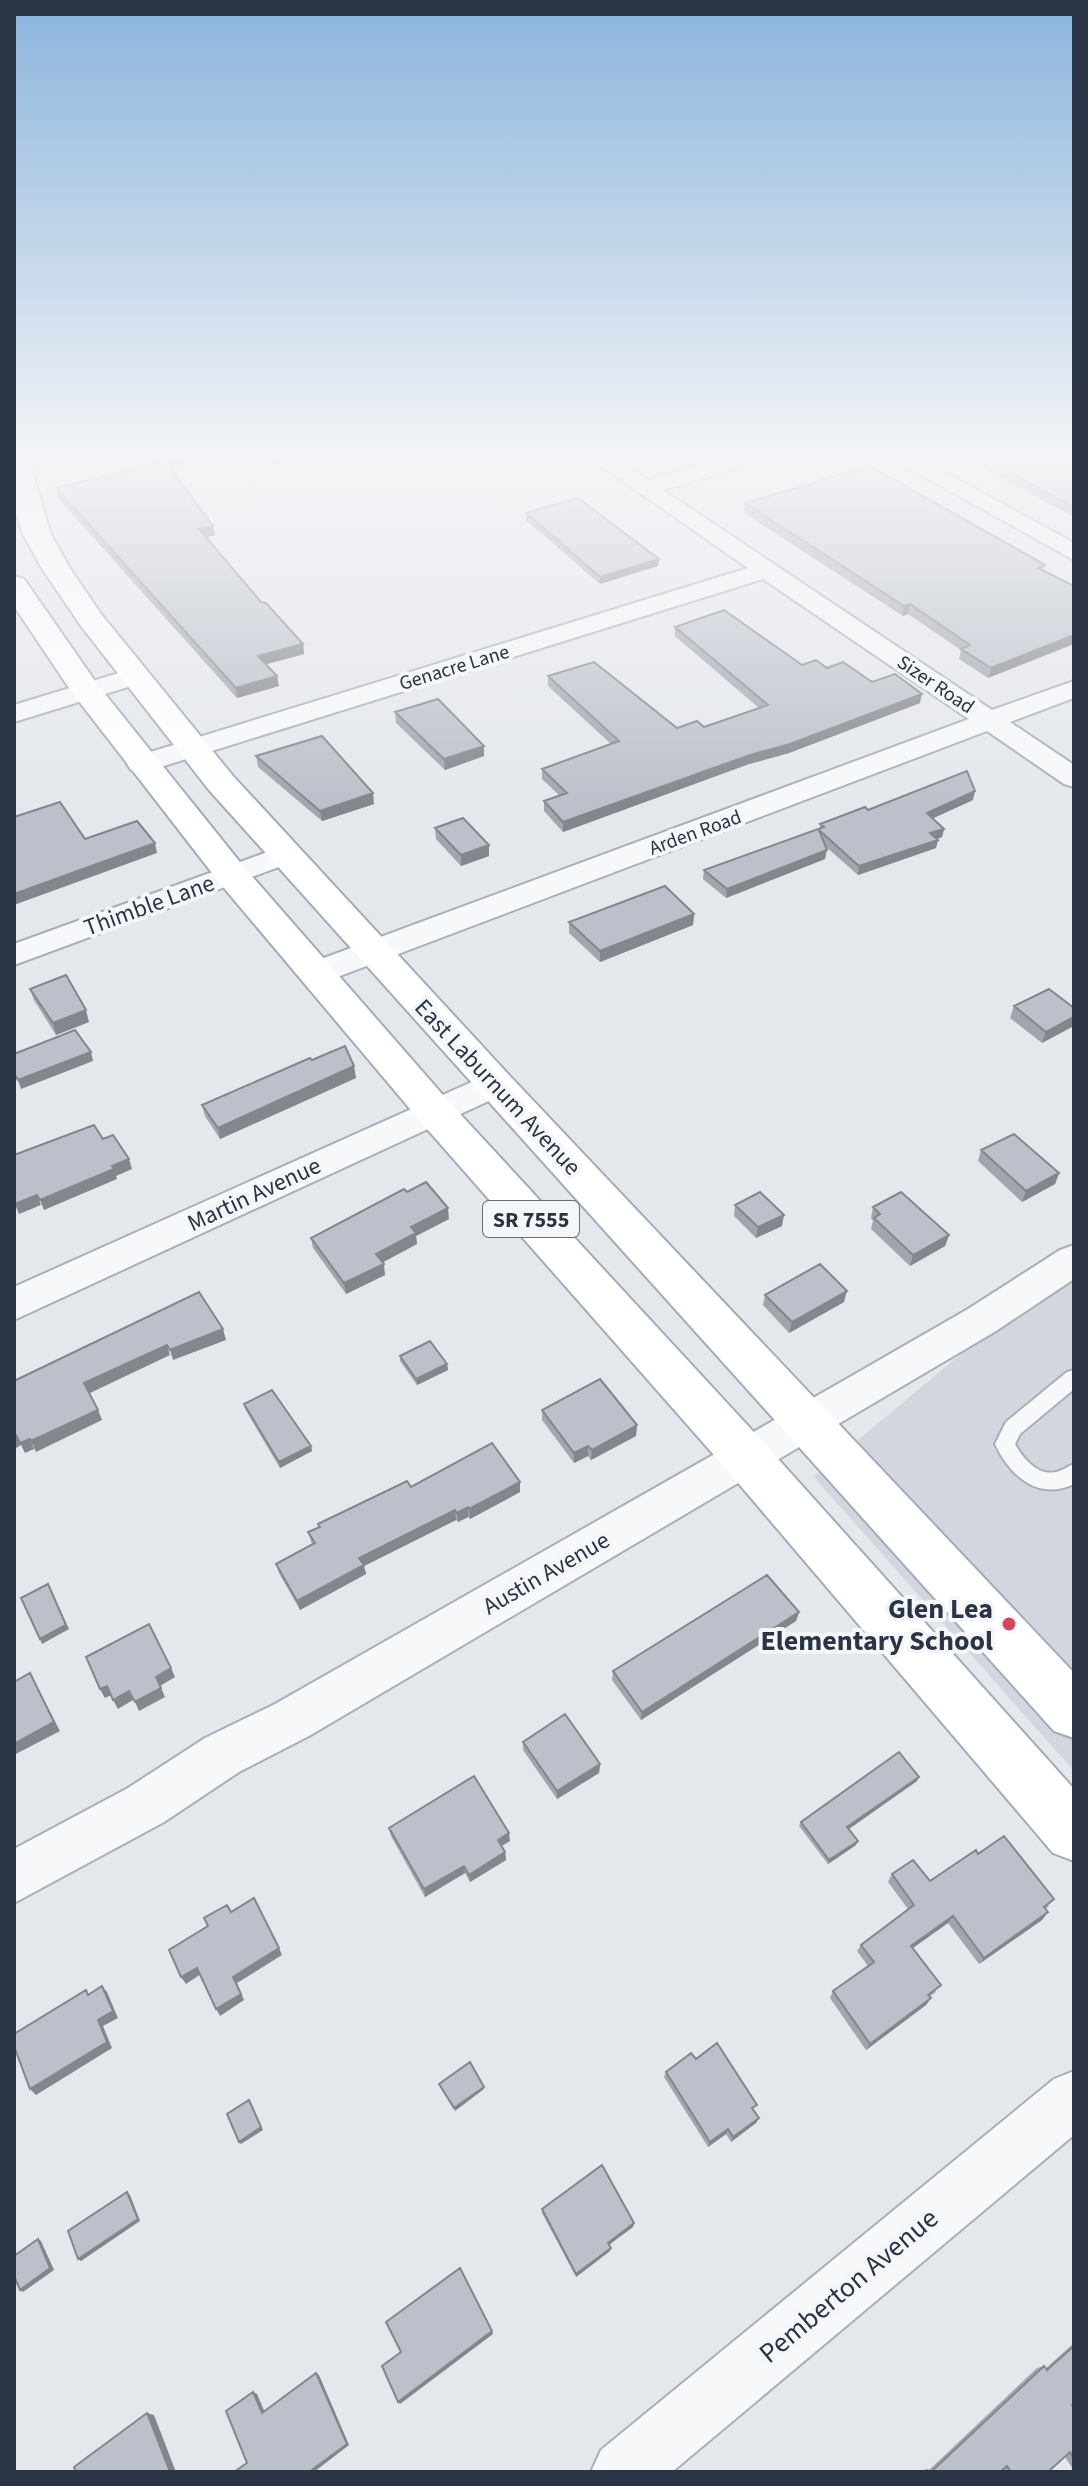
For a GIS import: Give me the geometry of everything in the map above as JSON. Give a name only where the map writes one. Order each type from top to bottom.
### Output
[{"type":"main road","name":"East Laburnum Avenue","points":[[59,573],[192,748],[284,855],[1074,1712]]},
{"type":"main road","name":"SR 7555","points":[[14,585],[86,691],[231,874],[435,1112],[745,1456],[1074,1832]]},
{"type":"street","name":"Genacre Lane","points":[[141,764],[757,573]]},
{"type":"street","name":"Sizer Road","points":[[771,573],[1074,778]]},
{"type":"street","points":[[14,714],[135,676]]},
{"type":"street","name":"Arden Road","points":[[316,973],[1074,689]]},
{"type":"street","name":"Thimble Lane","points":[[14,955],[284,855]]},
{"type":"street","name":"Martin Avenue","points":[[14,1304],[494,1084]]},
{"type":"street","name":"Austin Avenue","points":[[14,1877],[146,1805],[222,1755],[292,1720],[982,1320],[1074,1260]]},
{"type":"street","name":"Pemberton Avenue","points":[[623,2472],[1074,2099]]},
{"type":"lane","points":[[1074,1378],[1013,1428],[1005,1444],[1010,1458],[1029,1476],[1048,1483],[1065,1481],[1074,1473]]},
{"type":"shaded area","name":"Glen Lea Elementary School","points":[[1074,1259],[1074,1771],[814,1477]]},
{"type":"building","points":[[133,573],[236,573],[303,644],[258,656],[277,676],[236,688]]},
{"type":"building","points":[[853,573],[1048,573],[1074,586],[1074,635],[991,668],[961,649],[970,645],[910,604],[904,606]]},
{"type":"building","points":[[724,610],[802,665],[816,660],[827,668],[843,662],[872,682],[895,674],[922,694],[790,744],[750,755],[563,822],[544,801],[567,793],[542,769],[619,741],[548,676],[594,662],[677,728],[697,721],[704,727],[768,705],[675,627]]},
{"type":"building","points":[[438,699],[484,746],[444,759],[395,712]]},
{"type":"building","points":[[322,736],[373,793],[320,811],[256,756]]},
{"type":"building","points":[[967,771],[975,791],[927,813],[944,829],[930,833],[938,840],[859,866],[819,830],[827,850],[727,889],[704,870],[824,827],[820,824],[865,807],[868,810]]},
{"type":"building","points":[[60,802],[85,839],[137,821],[155,843],[14,894],[14,817]]},
{"type":"building","points":[[463,818],[489,845],[461,855],[435,828]]},
{"type":"building","points":[[665,886],[694,914],[600,951],[569,922]]},
{"type":"building","points":[[66,975],[86,1010],[53,1023],[30,989]]},
{"type":"building","points":[[1049,989],[1074,1008],[1074,1017],[1046,1032],[1014,1006]]},
{"type":"building","points":[[75,1030],[91,1052],[18,1080],[14,1073],[14,1054]]},
{"type":"building","points":[[345,1046],[354,1066],[218,1128],[202,1105],[310,1058],[312,1060]]},
{"type":"building","points":[[94,1125],[103,1139],[113,1135],[129,1159],[112,1166],[114,1169],[40,1200],[37,1195],[15,1204],[14,1155]]},
{"type":"building","points":[[1014,1134],[1059,1173],[1026,1191],[981,1150]]},
{"type":"building","points":[[426,1182],[448,1208],[411,1227],[416,1233],[376,1254],[384,1264],[344,1283],[311,1238],[404,1189],[407,1192]]},
{"type":"building","points":[[760,1192],[784,1215],[758,1227],[735,1205]]},
{"type":"building","points":[[901,1192],[949,1235],[913,1255],[874,1218],[880,1214],[873,1207]]},
{"type":"building","points":[[820,1264],[847,1291],[792,1322],[765,1295]]},
{"type":"building","points":[[199,1292],[223,1329],[170,1350],[167,1345],[84,1383],[98,1410],[31,1441],[20,1443],[14,1436],[14,1381]]},
{"type":"building","points":[[430,1341],[447,1364],[416,1379],[400,1356]]},
{"type":"building","points":[[600,1379],[637,1425],[592,1450],[588,1446],[574,1453],[542,1410]]},
{"type":"building","points":[[272,1390],[311,1446],[279,1462],[244,1404]]},
{"type":"building","points":[[492,1443],[520,1482],[469,1509],[457,1513],[455,1510],[359,1558],[364,1565],[297,1601],[276,1564],[315,1543],[308,1532],[320,1527],[318,1524],[407,1481],[411,1487]]},
{"type":"building","points":[[767,1575],[799,1612],[642,1712],[613,1671]]},
{"type":"building","points":[[48,1584],[66,1625],[40,1639],[21,1598]]},
{"type":"building","points":[[149,1624],[171,1668],[156,1677],[161,1688],[135,1702],[129,1691],[113,1700],[107,1686],[100,1689],[86,1657]]},
{"type":"building","points":[[30,1673],[54,1722],[14,1744],[14,1682]]},
{"type":"building","points":[[565,1714],[600,1764],[557,1791],[523,1742]]},
{"type":"building","points":[[899,1752],[919,1777],[847,1827],[858,1841],[829,1860],[801,1822]]},
{"type":"building","points":[[474,1776],[509,1833],[498,1840],[505,1852],[469,1875],[464,1866],[424,1889],[389,1828]]},
{"type":"building","points":[[1004,1836],[1054,1899],[1044,1907],[1048,1912],[984,1958],[953,1916],[911,1946],[941,1985],[928,1995],[931,1998],[870,2044],[833,1991],[874,1962],[861,1945],[914,1905],[892,1874],[913,1860],[930,1881],[976,1850],[978,1854]]},
{"type":"building","points":[[254,1898],[279,1948],[233,1977],[241,1994],[216,2009],[197,1968],[181,1977],[169,1950],[208,1926],[204,1918],[227,1905],[231,1912]]},
{"type":"building","points":[[102,1986],[113,2011],[98,2020],[107,2042],[30,2089],[14,2046],[14,2034],[86,1990],[88,1995]]},
{"type":"building","points":[[717,2043],[757,2105],[752,2108],[759,2118],[733,2137],[728,2129],[710,2142],[666,2072],[691,2053],[696,2059]]},
{"type":"building","points":[[470,2062],[484,2087],[454,2108],[439,2084]]},
{"type":"building","points":[[249,2100],[261,2127],[239,2142],[227,2114]]},
{"type":"building","points":[[602,2165],[634,2223],[608,2243],[611,2248],[576,2274],[542,2209]]},
{"type":"building","points":[[127,2192],[138,2219],[78,2259],[68,2231]]},
{"type":"building","points":[[38,2239],[50,2268],[20,2290],[14,2276],[14,2256]]},
{"type":"building","points":[[460,2268],[492,2331],[398,2402],[382,2366],[401,2352],[386,2322]]},
{"type":"building","points":[[1074,2346],[1074,2459],[1070,2452],[1048,2472],[1011,2472],[1007,2466],[1000,2472],[931,2472],[1044,2366],[1047,2370]]},
{"type":"building","points":[[316,2373],[347,2444],[309,2472],[234,2472],[247,2463],[226,2411],[253,2392],[262,2413]]},
{"type":"building","points":[[147,2413],[170,2472],[76,2472],[74,2467]]},
{"type":"place","name":"Glen Lea Elementary School","points":[[1009,1624]]}]
